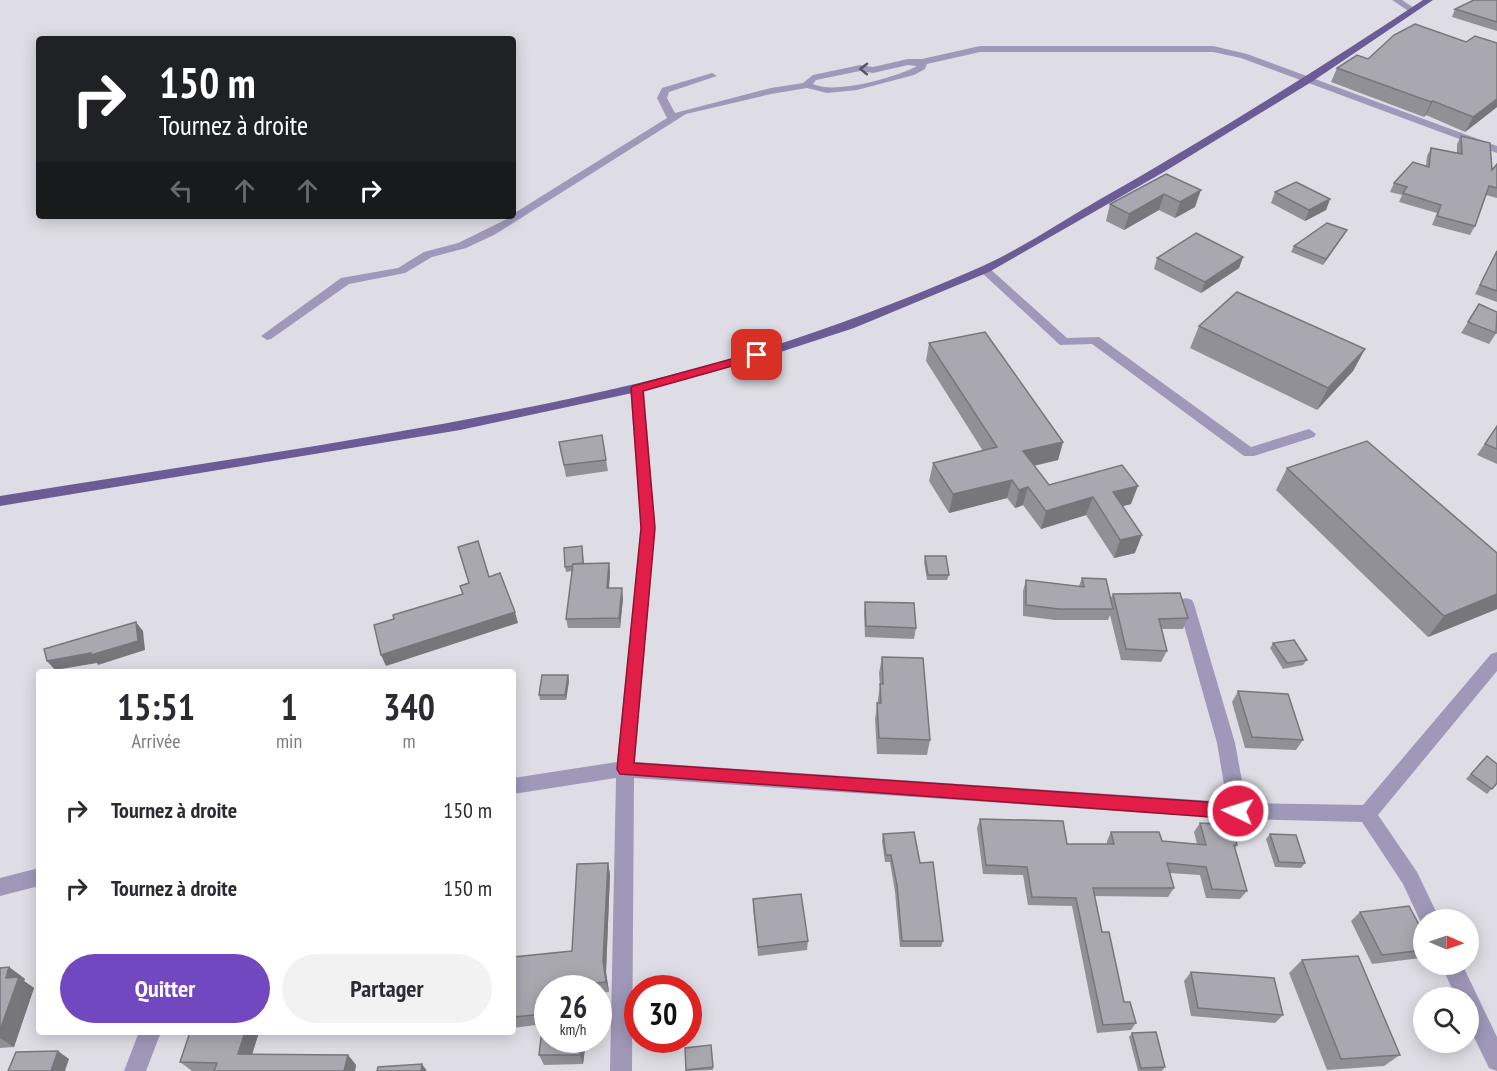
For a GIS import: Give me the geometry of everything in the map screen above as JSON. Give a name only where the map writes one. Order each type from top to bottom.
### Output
[{"type":"main road","points":[[0,501],[448,427],[637,388],[757,355],[850,325],[985,270],[1158,171],[1310,79],[1429,0]]},
{"type":"street","points":[[1396,0],[1413,10]]},
{"type":"street","points":[[808,85],[813,78],[860,68],[873,70],[980,49],[1213,50],[1244,56],[1310,79],[1497,150]]},
{"type":"street","points":[[808,85],[813,90],[834,91],[911,73],[922,67],[922,62]]},
{"type":"street","points":[[673,119],[662,98],[664,90],[712,76]]},
{"type":"street","points":[[516,217],[683,112],[771,91],[808,85]]},
{"type":"street","points":[[267,336],[345,281],[401,271],[429,254],[462,246],[512,219]]},
{"type":"street","points":[[985,270],[1065,342],[1095,340],[1249,453],[1309,434]]},
{"type":"street","points":[[621,1071],[626,769],[648,528],[637,388]]},
{"type":"street","points":[[1186,603],[1226,743],[1238,811]]},
{"type":"street","points":[[1367,814],[1497,659]]},
{"type":"street","points":[[516,786],[626,769],[1238,811],[1367,814]]},
{"type":"street","points":[[1367,814],[1410,878],[1425,909]]},
{"type":"street","points":[[0,887],[36,878]]},
{"type":"street","points":[[1479,1022],[1497,1060]]},
{"type":"street","points":[[135,1071],[149,1035]]},
{"type":"building","points":[[1474,0],[1497,0],[1497,22],[1455,9]]},
{"type":"building","points":[[1415,24],[1466,42],[1475,36],[1497,43],[1497,99],[1473,117],[1337,68],[1357,55],[1368,59],[1394,35]]},
{"type":"building","points":[[1461,136],[1490,143],[1492,170],[1497,164],[1497,188],[1489,186],[1475,226],[1437,216],[1441,205],[1403,193],[1407,187],[1394,183],[1413,162],[1429,167],[1431,148],[1462,154]]},
{"type":"building","points":[[1166,174],[1201,190],[1180,202],[1164,194],[1129,214],[1110,204]]},
{"type":"building","points":[[1296,182],[1330,199],[1309,210],[1275,192]]},
{"type":"building","points":[[1327,223],[1347,230],[1326,259],[1294,246]]},
{"type":"building","points":[[1196,233],[1243,257],[1205,282],[1157,258]]},
{"type":"building","points":[[1497,251],[1497,291],[1480,285]]},
{"type":"building","points":[[1237,292],[1365,349],[1328,388],[1199,326]]},
{"type":"building","points":[[1479,304],[1497,312],[1496,333],[1468,322]]},
{"type":"building","points":[[985,332],[1063,442],[1023,451],[1049,485],[1122,465],[1138,486],[1113,492],[1142,535],[1120,540],[1093,497],[1046,511],[1028,487],[1019,490],[1012,480],[953,494],[933,463],[997,447],[929,343]]},
{"type":"building","points":[[1497,426],[1497,449],[1485,444]]},
{"type":"building","points":[[602,435],[606,460],[564,465],[559,442]]},
{"type":"building","points":[[1367,441],[1497,553],[1497,594],[1444,616],[1287,468]]},
{"type":"building","points":[[478,541],[489,577],[500,573],[515,612],[381,655],[374,625],[394,619],[393,615],[463,594],[460,586],[469,583],[458,547]]},
{"type":"building","points":[[582,546],[583,563],[565,567],[564,548]]},
{"type":"building","points":[[925,556],[946,556],[949,575],[928,575]]},
{"type":"building","points":[[609,563],[607,588],[622,588],[619,618],[566,619],[573,564]]},
{"type":"building","points":[[1082,578],[1106,579],[1113,609],[1059,609],[1026,605],[1026,580],[1084,587]]},
{"type":"building","points":[[1180,593],[1188,618],[1159,619],[1167,651],[1126,649],[1113,594]]},
{"type":"building","points":[[865,602],[914,603],[916,628],[866,626]]},
{"type":"building","points":[[136,622],[138,641],[91,655],[91,653],[47,661],[44,649]]},
{"type":"building","points":[[1294,640],[1307,660],[1287,663],[1273,643]]},
{"type":"building","points":[[882,657],[923,658],[930,740],[879,738],[877,703],[881,703]]},
{"type":"building","points":[[542,675],[568,675],[565,695],[539,695]]},
{"type":"building","points":[[1238,691],[1288,694],[1303,740],[1252,737]]},
{"type":"building","points":[[1487,756],[1497,764],[1497,783],[1492,789],[1471,774]]},
{"type":"building","points":[[980,819],[1063,821],[1067,844],[1114,844],[1111,832],[1159,832],[1162,841],[1206,845],[1200,823],[1232,825],[1237,845],[1234,845],[1247,891],[1212,889],[1206,867],[1167,863],[1174,888],[1093,888],[1102,932],[1109,932],[1124,1002],[1130,1002],[1136,1023],[1103,1025],[1076,898],[1032,897],[1027,867],[986,865]]},
{"type":"building","points":[[914,832],[920,863],[933,862],[943,941],[902,941],[897,885],[891,855],[886,855],[883,834]]},
{"type":"building","points":[[1270,834],[1296,835],[1305,863],[1279,862]]},
{"type":"building","points":[[608,863],[603,961],[605,975],[534,975],[534,1015],[516,1017],[516,957],[572,951],[577,864]]},
{"type":"building","points":[[801,894],[808,941],[758,947],[753,899]]},
{"type":"building","points":[[1409,906],[1413,913],[1413,951],[1382,955],[1360,912]]},
{"type":"building","points":[[1358,956],[1400,1055],[1341,1059],[1302,960]]},
{"type":"building","points":[[9,967],[6,978],[19,977],[0,1030],[0,968]]},
{"type":"building","points":[[1191,972],[1274,978],[1283,1015],[1198,1008]]},
{"type":"building","points":[[1156,1032],[1165,1067],[1141,1068],[1132,1033]]},
{"type":"building","points":[[189,1035],[244,1035],[238,1054],[348,1055],[344,1071],[214,1071],[217,1063],[180,1062]]},
{"type":"building","points":[[711,1045],[713,1067],[686,1070],[685,1053],[702,1053],[702,1046]]},
{"type":"building","points":[[58,1051],[51,1071],[8,1071],[16,1052]]},
{"type":"building","points":[[539,1053],[580,1053],[580,1055],[539,1055]]},
{"type":"building","points":[[422,1064],[421,1071],[377,1071],[378,1067]]},
{"type":"route","points":[[757,355],[637,388],[648,528],[626,769],[1238,811]]}]
